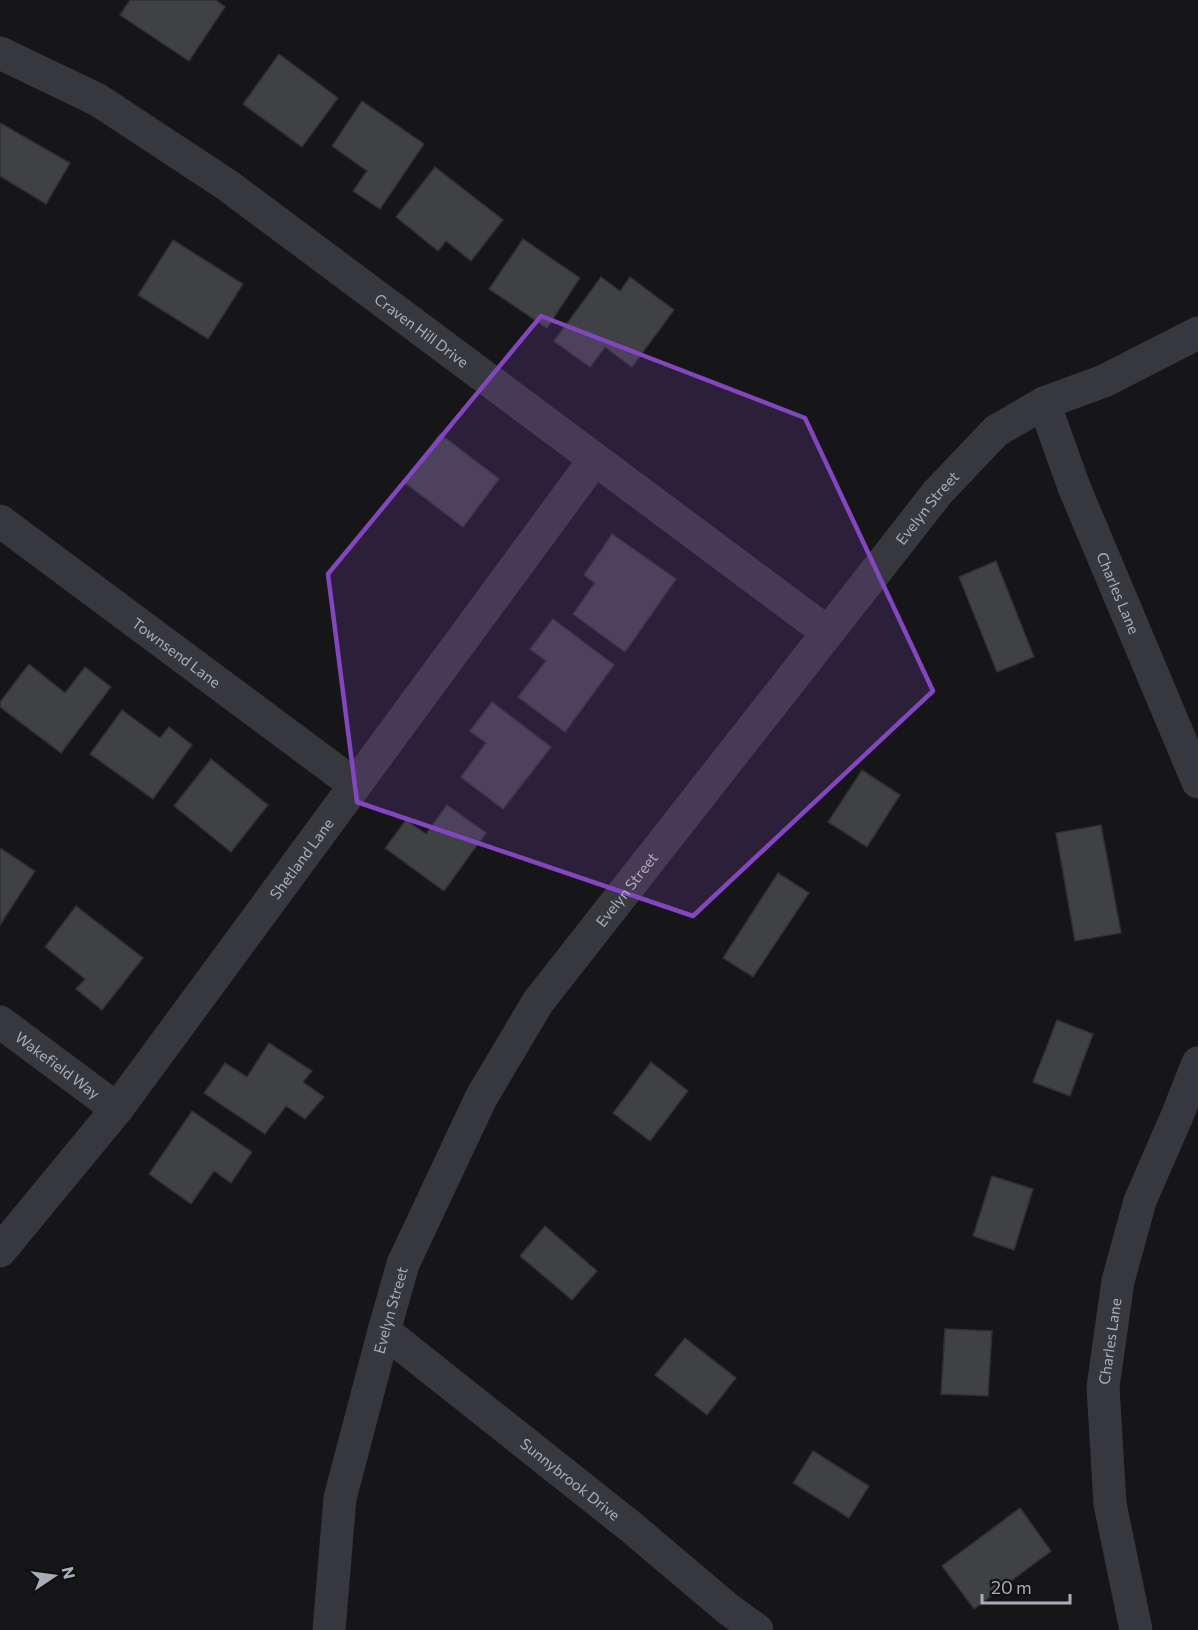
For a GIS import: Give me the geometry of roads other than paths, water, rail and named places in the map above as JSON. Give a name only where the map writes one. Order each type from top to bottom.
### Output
[{"type":"street","name":"Craven Hill Drive","points":[[0,53],[98,100],[227,185],[827,633]]},
{"type":"street","name":"Evelyn Street","points":[[329,1630],[340,1498],[403,1264],[476,1108],[538,1002],[938,492],[996,431],[1044,403],[1104,381],[1198,333]]},
{"type":"street","name":"Charles Lane","points":[[1044,403],[1078,498],[1198,782]]},
{"type":"street","name":"Shetland Lane","points":[[0,1251],[117,1108],[595,459]]},
{"type":"street","name":"Townsend Lane","points":[[0,521],[355,785]]},
{"type":"street","name":"Wakefield Way","points":[[0,1022],[117,1108]]},
{"type":"street","name":"Charles Lane","points":[[1136,1630],[1110,1504],[1103,1388],[1118,1281],[1140,1201],[1198,1063]]},
{"type":"street","name":"Sunnybrook Drive","points":[[384,1331],[757,1630]]}]
